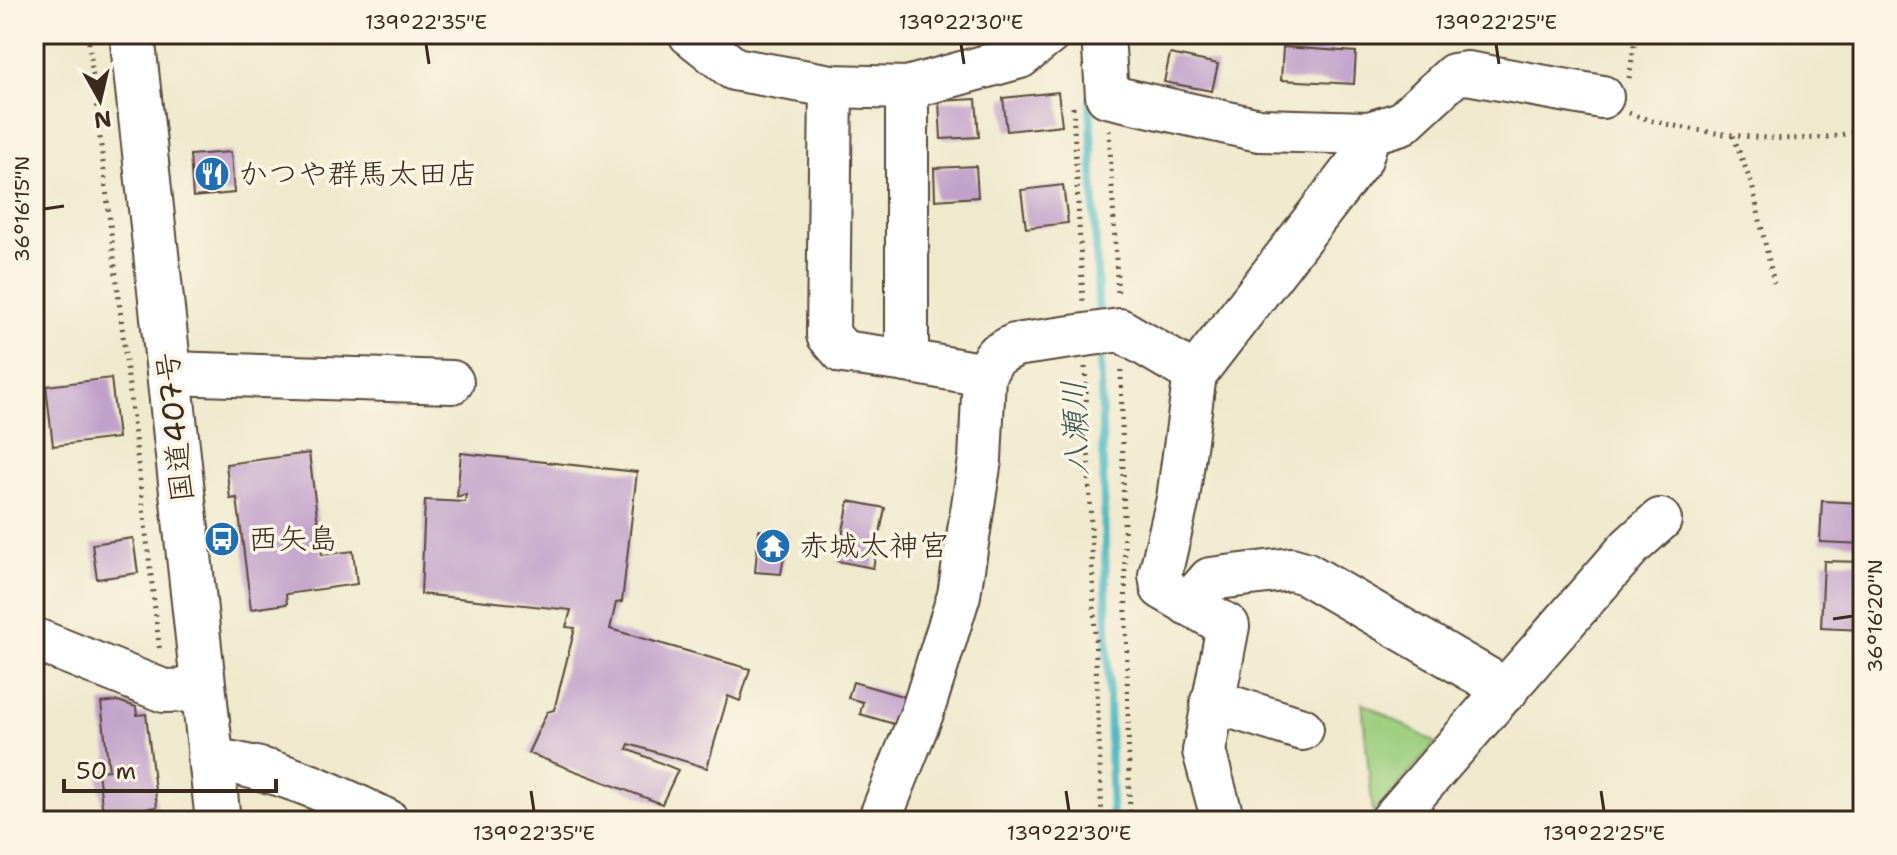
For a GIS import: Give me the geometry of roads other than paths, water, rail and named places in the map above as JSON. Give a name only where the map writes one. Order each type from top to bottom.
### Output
[{"type":"highway","name":"国道407号","points":[[132,34],[169,373],[184,690],[209,759],[218,821]]},
{"type":"street","points":[[690,34],[717,59],[734,69],[831,86],[907,88],[1020,57],[1049,34]]},
{"type":"street","points":[[1103,34],[1090,95],[1259,130],[1369,133],[1402,123],[1454,75],[1467,73],[1602,97]]},
{"type":"street","points":[[831,86],[828,335],[843,352],[984,375]]},
{"type":"street","points":[[907,88],[907,361]]},
{"type":"street","points":[[1223,821],[1204,751],[1228,626],[1162,588],[1160,575],[1178,499],[1195,374],[1361,159],[1369,133]]},
{"type":"street","points":[[879,821],[922,713],[959,595],[980,460],[984,375],[995,356],[1015,345],[1102,332],[1195,374]]},
{"type":"street","points":[[169,373],[452,382]]},
{"type":"street","points":[[1391,821],[1630,547],[1660,520]]},
{"type":"street","points":[[1188,604],[1210,579],[1291,569],[1305,573],[1507,690]]},
{"type":"street","points":[[34,639],[184,690]]},
{"type":"street","points":[[1212,701],[1302,729]]},
{"type":"street","points":[[209,759],[252,765],[308,781],[388,821]]},
{"type":"waterway","name":"八瀬川","points":[[1090,98],[1099,320]]},
{"type":"waterway","name":"八瀬川","points":[[1100,346],[1112,821]]},
{"type":"place","name":"かつや群馬太田店","points":[[212,174]]},
{"type":"place","name":"西矢島","points":[[222,539]]},
{"type":"place","name":"赤城太神宮","points":[[773,546]]}]
